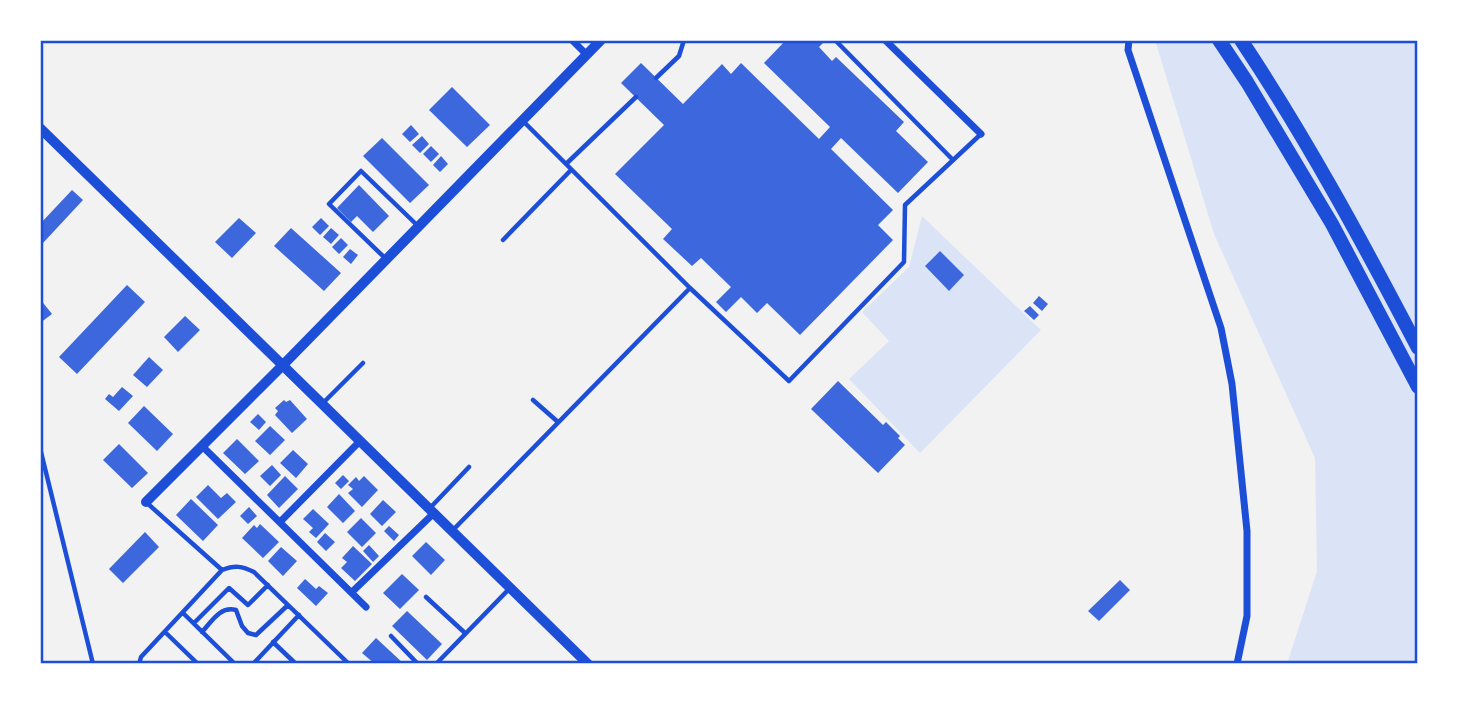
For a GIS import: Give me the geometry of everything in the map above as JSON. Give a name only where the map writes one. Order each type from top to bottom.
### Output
[{"type":"highway","points":[[1219,40],[1332,224],[1418,387]]},
{"type":"highway","points":[[1241,40],[1359,236],[1418,348]]},
{"type":"street","points":[[572,40],[587,55]]},
{"type":"street","points":[[146,502],[601,40]]},
{"type":"street","points":[[885,40],[981,134]]},
{"type":"street","points":[[1129,40],[1128,50],[1221,328],[1232,384],[1247,531],[1247,616],[1237,664]]},
{"type":"street","points":[[40,128],[588,664]]},
{"type":"street","points":[[280,522],[360,440]]},
{"type":"street","points":[[202,446],[366,607]]},
{"type":"street","points":[[352,592],[432,511]]},
{"type":"lane","points":[[656,78],[679,56],[684,40]]},
{"type":"lane","points":[[835,40],[953,160]]},
{"type":"lane","points":[[566,164],[636,97]]},
{"type":"lane","points":[[523,121],[690,288],[789,381],[904,262],[905,205],[981,134]]},
{"type":"lane","points":[[503,240],[571,170]]},
{"type":"lane","points":[[386,260],[329,204],[361,171],[419,227]]},
{"type":"lane","points":[[452,531],[690,288]]},
{"type":"lane","points":[[322,404],[363,363]]},
{"type":"lane","points":[[533,400],[558,422]]},
{"type":"lane","points":[[40,448],[93,664]]},
{"type":"lane","points":[[432,511],[469,467]]},
{"type":"lane","points":[[146,502],[222,570]]},
{"type":"lane","points":[[139,664],[141,657],[222,570],[233,566],[254,572],[347,663]]},
{"type":"lane","points":[[194,623],[229,588],[248,605],[268,585]]},
{"type":"lane","points":[[436,664],[510,588]]},
{"type":"lane","points":[[426,597],[466,634]]},
{"type":"lane","points":[[202,632],[222,610],[230,608],[236,610],[248,634],[256,635],[288,605]]},
{"type":"lane","points":[[183,613],[235,664]]},
{"type":"lane","points":[[253,664],[299,615]]},
{"type":"lane","points":[[164,632],[198,664]]},
{"type":"lane","points":[[391,636],[418,664]]},
{"type":"lane","points":[[273,642],[296,664]]},
{"type":"shaded area","points":[[1155,40],[1418,40],[1418,664],[1287,664],[1317,571],[1315,458],[1214,234]]},
{"type":"shaded area","points":[[922,216],[1041,330],[920,453],[849,379],[889,341],[862,312],[909,267]]},
{"type":"building","points":[[786,40],[826,40],[819,47],[832,61],[836,57],[904,122],[896,131],[928,162],[898,193],[841,138],[831,149],[893,210],[878,225],[893,240],[800,335],[767,303],[757,313],[741,297],[726,312],[716,302],[731,287],[701,258],[692,266],[663,239],[672,229],[615,174],[664,125],[621,83],[641,63],[683,104],[722,64],[731,74],[741,63],[819,139],[830,127],[764,63]]},
{"type":"building","points":[[452,87],[490,125],[467,147],[429,110]]},
{"type":"building","points":[[411,125],[419,134],[410,142],[402,134]]},
{"type":"building","points":[[422,136],[429,144],[420,153],[412,145]]},
{"type":"building","points":[[382,138],[429,185],[410,203],[363,156]]},
{"type":"building","points":[[431,146],[439,154],[431,162],[423,154]]},
{"type":"building","points":[[441,156],[448,164],[440,172],[433,165]]},
{"type":"building","points":[[359,185],[389,216],[373,232],[357,216],[351,222],[337,208]]},
{"type":"building","points":[[72,190],[83,200],[43,243],[40,241],[40,224]]},
{"type":"building","points":[[239,218],[256,233],[232,258],[215,242]]},
{"type":"building","points":[[321,218],[329,226],[320,235],[312,227]]},
{"type":"building","points":[[291,228],[341,273],[324,291],[274,246]]},
{"type":"building","points":[[331,228],[339,235],[331,244],[323,237]]},
{"type":"building","points":[[341,238],[348,245],[339,254],[332,247]]},
{"type":"building","points":[[350,249],[358,255],[351,264],[343,257]]},
{"type":"building","points":[[940,251],[964,275],[949,291],[925,266]]},
{"type":"building","points":[[127,285],[145,302],[77,374],[59,357]]},
{"type":"building","points":[[1039,296],[1048,304],[1042,311],[1033,303]]},
{"type":"building","points":[[40,299],[52,314],[40,323]]},
{"type":"building","points":[[1030,306],[1039,315],[1034,320],[1024,311]]},
{"type":"building","points":[[185,316],[200,330],[178,352],[164,337]]},
{"type":"building","points":[[149,357],[163,370],[147,387],[133,375]]},
{"type":"building","points":[[838,381],[883,425],[886,422],[905,445],[878,473],[811,409]]},
{"type":"building","points":[[122,387],[133,396],[119,411],[105,399],[109,394],[113,397]]},
{"type":"building","points":[[284,400],[290,400],[307,419],[292,433],[275,415],[278,411],[275,408]]},
{"type":"building","points":[[144,406],[173,434],[157,451],[128,423]]},
{"type":"building","points":[[258,414],[266,422],[259,430],[250,422]]},
{"type":"building","points":[[270,426],[285,440],[270,455],[255,441]]},
{"type":"building","points":[[237,439],[259,461],[245,474],[223,453]]},
{"type":"building","points":[[119,444],[148,473],[132,488],[103,460]]},
{"type":"building","points":[[293,450],[308,464],[296,478],[280,463]]},
{"type":"building","points":[[272,465],[281,475],[270,486],[260,476]]},
{"type":"building","points":[[343,475],[349,481],[341,489],[335,483]]},
{"type":"building","points":[[285,476],[298,489],[279,508],[267,495]]},
{"type":"building","points":[[364,476],[378,490],[362,507],[348,493],[353,489],[348,485],[356,477],[359,481]]},
{"type":"building","points":[[208,485],[221,498],[227,493],[236,502],[218,519],[196,497]]},
{"type":"building","points":[[339,494],[355,511],[343,523],[327,507]]},
{"type":"building","points":[[191,499],[218,525],[203,541],[176,515]]},
{"type":"building","points":[[383,500],[396,512],[382,526],[370,514]]},
{"type":"building","points":[[249,507],[257,516],[248,524],[240,516]]},
{"type":"building","points":[[313,509],[329,524],[316,538],[309,532],[313,528],[303,519]]},
{"type":"building","points":[[361,518],[376,533],[362,547],[347,532]]},
{"type":"building","points":[[260,524],[279,542],[263,558],[242,538],[254,525],[257,528]]},
{"type":"building","points":[[389,526],[399,535],[394,541],[384,531]]},
{"type":"building","points":[[145,532],[159,547],[123,583],[109,569]]},
{"type":"building","points":[[325,533],[335,542],[326,551],[317,542]]},
{"type":"building","points":[[426,542],[445,560],[431,575],[412,556]]},
{"type":"building","points":[[369,545],[379,556],[373,562],[363,551]]},
{"type":"building","points":[[353,546],[372,564],[355,581],[341,568],[347,562],[342,558]]},
{"type":"building","points":[[281,547],[297,561],[283,576],[268,561]]},
{"type":"building","points":[[402,574],[419,590],[400,609],[383,593]]},
{"type":"building","points":[[305,579],[316,589],[319,586],[328,593],[316,606],[297,588]]},
{"type":"building","points":[[1120,580],[1130,590],[1099,621],[1088,611]]},
{"type":"building","points":[[407,611],[442,644],[427,660],[392,626]]},
{"type":"building","points":[[376,638],[404,664],[375,664],[362,653]]}]
